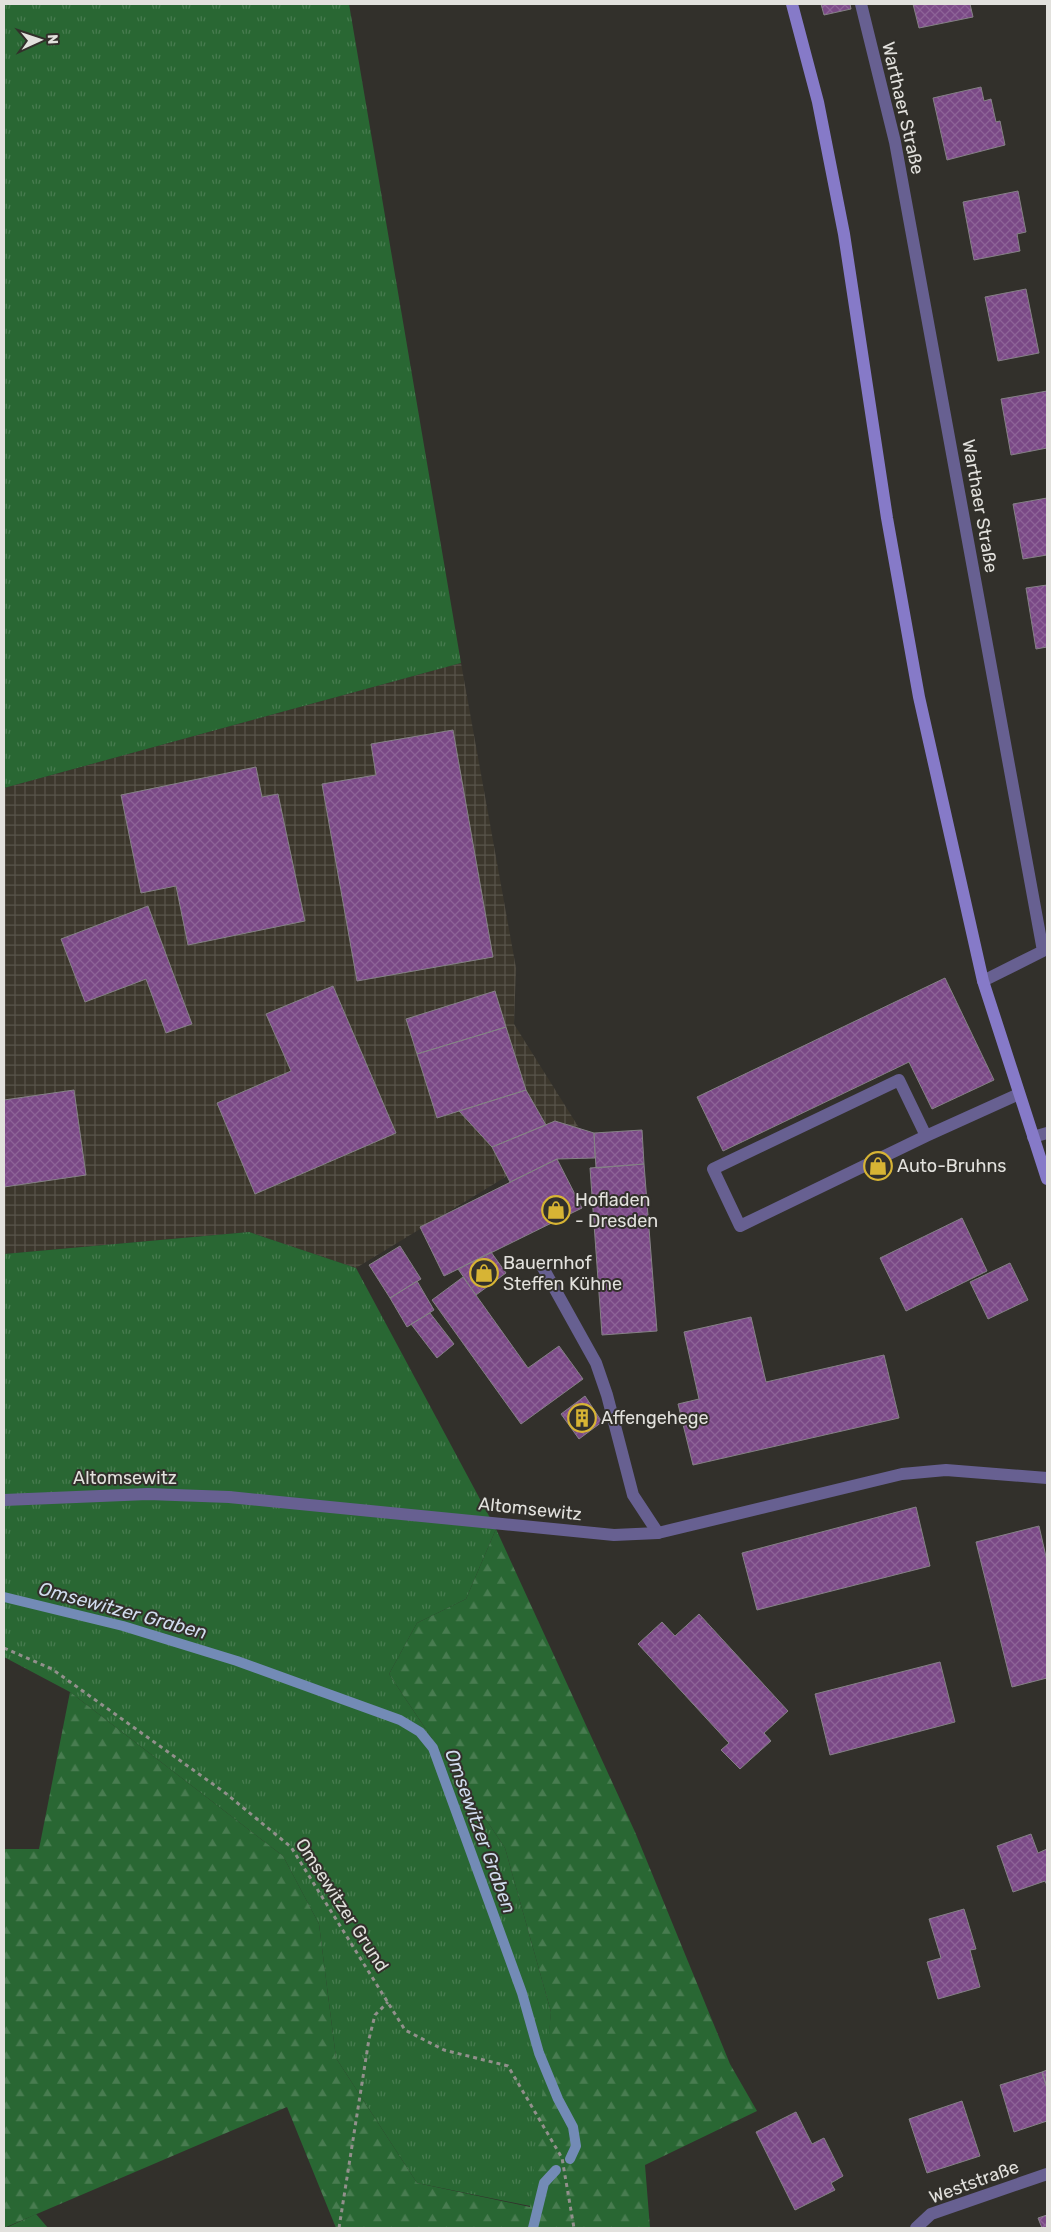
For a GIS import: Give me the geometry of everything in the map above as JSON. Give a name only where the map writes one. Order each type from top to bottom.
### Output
[{"type":"street","points":[[792,4],[818,102],[844,234],[886,518],[919,697],[983,982],[1047,1180]]},
{"type":"street","name":"Warthaer Straße","points":[[861,4],[895,142],[1043,951],[983,982]]},
{"type":"street","points":[[926,1136],[899,1080],[713,1169],[740,1226],[926,1136],[1019,1094]]},
{"type":"street","points":[[1033,1137],[1047,1133]]},
{"type":"street","points":[[542,1266],[596,1363],[607,1395],[633,1495],[658,1533]]},
{"type":"street","name":"Altomsewitz","points":[[4,1500],[148,1494],[230,1498],[614,1535],[658,1533],[902,1474],[946,1470],[1047,1478]]},
{"type":"street","name":"Weststraße","points":[[916,2228],[931,2214],[1047,2174]]},
{"type":"path","name":"Omsewitzer Grund","points":[[4,1648],[52,1669],[224,1792],[291,1847],[406,2030],[444,2050],[508,2066],[562,2158],[574,2228]]},
{"type":"path","points":[[339,2228],[369,2039],[375,2015],[388,2002]]},
{"type":"shaded area","points":[[461,663],[516,968],[514,1024],[581,1131],[356,1268],[249,1232],[4,1254],[4,788]]},
{"type":"green space","points":[[4,4],[349,4],[461,663],[4,788]]},
{"type":"green space","points":[[249,1232],[356,1268],[496,1529],[466,1599],[417,1623],[389,1674],[505,1848],[551,2012],[535,2207],[417,2183],[336,2058],[319,1924],[283,1856],[70,1692],[4,1657],[4,1254]]},
{"type":"green space","points":[[496,1529],[635,1832],[730,2064],[757,2111],[645,2165],[650,2228],[336,2228],[287,2107],[4,2228],[4,1849],[39,1849],[70,1692],[283,1856],[319,1924],[336,2058],[417,2183],[530,2207],[551,2012],[505,1848],[389,1674],[417,1623],[466,1599]]},
{"type":"green space","points":[[36,2214],[48,2228],[6,2228]]},
{"type":"building","points":[[821,4],[850,4],[851,9],[824,15]]},
{"type":"building","points":[[913,4],[970,4],[973,17],[919,28]]},
{"type":"building","points":[[981,87],[984,101],[991,99],[996,122],[1000,121],[1005,145],[947,160],[933,98]]},
{"type":"building","points":[[1018,191],[1026,232],[1017,234],[1020,251],[974,260],[963,202]]},
{"type":"building","points":[[1026,289],[1039,353],[998,361],[985,297]]},
{"type":"building","points":[[1047,391],[1047,448],[1011,455],[1001,399]]},
{"type":"building","points":[[1047,498],[1047,555],[1023,559],[1013,504]]},
{"type":"building","points":[[1047,585],[1047,647],[1036,649],[1026,588]]},
{"type":"building","points":[[453,730],[493,957],[357,981],[322,784],[376,775],[371,744]]},
{"type":"building","points":[[256,767],[262,797],[278,794],[305,921],[188,945],[176,886],[141,893],[121,795]]},
{"type":"building","points":[[148,906],[192,1024],[166,1033],[146,979],[85,1002],[61,939]]},
{"type":"building","points":[[945,978],[994,1080],[932,1109],[909,1062],[723,1151],[697,1097]]},
{"type":"building","points":[[333,986],[396,1133],[255,1194],[217,1103],[291,1071],[266,1014]]},
{"type":"building","points":[[495,991],[506,1027],[417,1054],[406,1019]]},
{"type":"building","points":[[506,1027],[526,1090],[437,1118],[417,1054]]},
{"type":"building","points":[[74,1090],[86,1175],[4,1187],[4,1100]]},
{"type":"building","points":[[526,1090],[546,1125],[492,1147],[459,1111]]},
{"type":"building","points":[[555,1121],[594,1133],[595,1158],[557,1159],[510,1182],[492,1147]]},
{"type":"building","points":[[642,1130],[644,1164],[596,1168],[594,1133]]},
{"type":"building","points":[[557,1159],[582,1208],[444,1276],[420,1227]]},
{"type":"building","points":[[644,1164],[657,1331],[602,1335],[590,1168]]},
{"type":"building","points":[[962,1218],[987,1271],[906,1311],[880,1258]]},
{"type":"building","points":[[400,1246],[421,1279],[390,1298],[369,1265]]},
{"type":"building","points":[[491,1252],[506,1273],[476,1295],[458,1269]]},
{"type":"building","points":[[1010,1263],[1028,1300],[988,1319],[970,1282]]},
{"type":"building","points":[[463,1277],[528,1368],[559,1346],[583,1379],[521,1424],[432,1300]]},
{"type":"building","points":[[417,1281],[434,1310],[407,1327],[390,1298]]},
{"type":"building","points":[[430,1313],[454,1344],[437,1358],[411,1324]]},
{"type":"building","points":[[751,1317],[766,1382],[884,1355],[899,1418],[693,1465],[678,1404],[699,1399],[684,1332]]},
{"type":"building","name":"Affengehege","points":[[585,1396],[602,1422],[579,1439],[561,1414]]},
{"type":"building","points":[[916,1507],[930,1566],[757,1610],[742,1553]]},
{"type":"building","points":[[1039,1526],[1047,1561],[1047,1678],[1012,1687],[976,1542]]},
{"type":"building","points":[[699,1614],[788,1711],[764,1733],[771,1741],[740,1769],[721,1750],[729,1743],[638,1644],[662,1622],[675,1636]]},
{"type":"building","points":[[940,1662],[955,1722],[830,1755],[815,1694]]},
{"type":"building","points":[[1031,1834],[1038,1853],[1047,1849],[1047,1885],[1045,1881],[1013,1892],[997,1846]]},
{"type":"building","points":[[964,1909],[976,1949],[970,1950],[980,1987],[938,1999],[927,1962],[941,1958],[929,1919]]},
{"type":"building","points":[[1047,2070],[1047,2088],[1042,2072]]},
{"type":"building","points":[[1042,2072],[1047,2088],[1047,2121],[1014,2132],[1000,2085]]},
{"type":"building","points":[[962,2101],[980,2156],[927,2173],[909,2119]]},
{"type":"building","points":[[796,2112],[812,2144],[824,2138],[843,2176],[831,2183],[835,2190],[795,2210],[756,2132]]},
{"type":"building","points":[[1047,2215],[1047,2228],[1042,2228],[1038,2218]]},
{"type":"waterway","name":"Omsewitzer Graben","points":[[4,1597],[123,1626],[237,1661],[400,1720],[420,1732],[433,1748],[522,1993],[539,2053],[558,2099],[573,2127],[576,2146],[570,2159]]},
{"type":"waterway","name":"Omsewitzer Graben","points":[[533,2228],[544,2183],[556,2170]]},
{"type":"place","name":"Auto-Bruhns","points":[[878,1166]]},
{"type":"place","name":"Hofladen - Dresden","points":[[556,1210]]},
{"type":"place","name":"Bauernhof Steffen Kühne","points":[[484,1273]]},
{"type":"place","name":"Affengehege","points":[[582,1418]]}]
